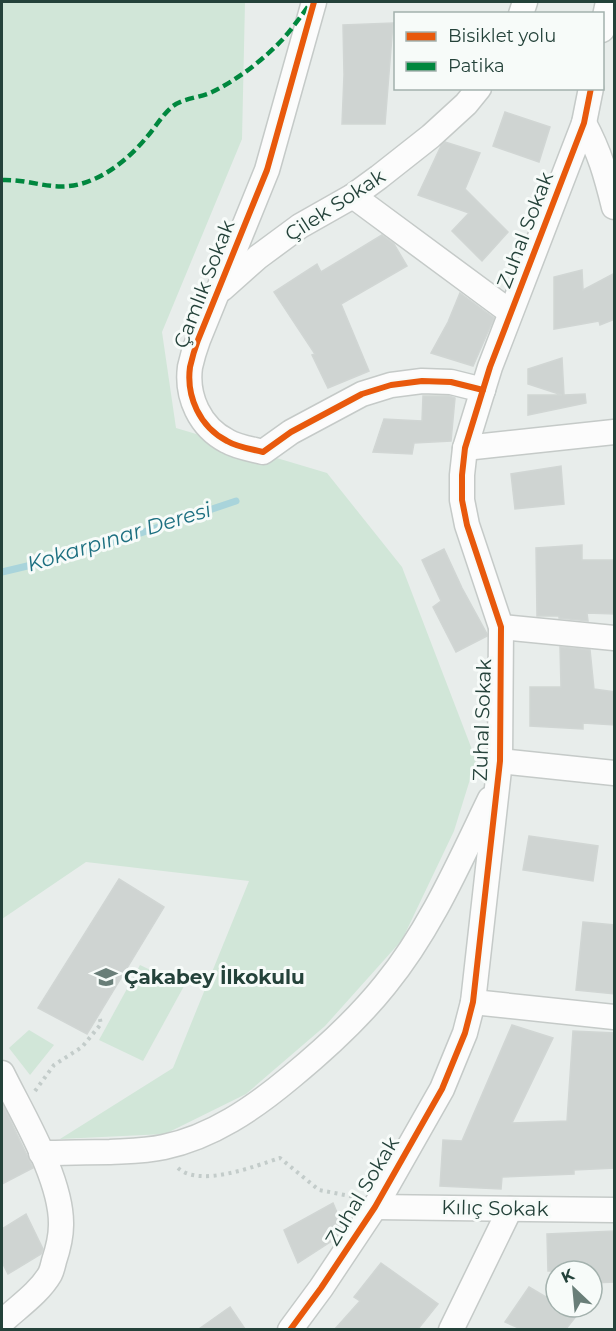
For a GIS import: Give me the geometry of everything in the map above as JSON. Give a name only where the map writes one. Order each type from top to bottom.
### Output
[{"type":"street","name":"Çamlık Sokak","points":[[314,2],[267,170],[198,340],[190,367],[190,392],[198,414],[211,431],[228,442],[262,452],[291,432],[362,394],[391,385],[422,381],[451,382],[483,390]]},
{"type":"street","points":[[604,24],[608,2]]},
{"type":"street","name":"Çilek Sokak","points":[[216,295],[266,250],[300,226],[353,196],[431,135],[466,104],[477,90]]},
{"type":"street","name":"Zuhal Sokak","points":[[290,1329],[321,1288],[376,1204],[442,1089],[465,1033],[473,1002],[499,771],[501,627],[462,500],[465,448],[510,312],[584,123],[591,90]]},
{"type":"street","points":[[584,123],[596,145],[615,207]]},
{"type":"street","points":[[353,196],[510,312]]},
{"type":"street","points":[[465,448],[615,432]]},
{"type":"street","points":[[501,627],[615,638]]},
{"type":"street","points":[[41,1153],[136,1151],[164,1147],[198,1137],[226,1123],[268,1096],[352,1024],[386,984],[409,952],[433,914],[499,771],[615,773]]},
{"type":"street","points":[[473,1002],[615,1017]]},
{"type":"street","points":[[2,1072],[51,1176],[58,1200],[61,1224],[58,1250],[50,1274],[34,1294],[2,1322]]},
{"type":"street","name":"Kılıç Sokak","points":[[376,1204],[615,1210]]},
{"type":"street","points":[[451,1329],[510,1209]]},
{"type":"path","points":[[17,1103],[34,1092],[54,1065],[82,1047],[101,1024],[99,1016]]},
{"type":"path","points":[[164,1147],[172,1162],[182,1171],[193,1175],[228,1174],[280,1158],[319,1190],[376,1204]]},
{"type":"green space","points":[[2,2],[245,2],[242,139],[162,332],[176,428],[327,473],[402,567],[476,760],[454,831],[402,940],[325,1026],[246,1094],[165,1134],[60,1139],[173,1068],[249,881],[86,862],[2,919]]},
{"type":"green space","points":[[140,965],[184,986],[143,1061],[99,1040]]},
{"type":"green space","points":[[29,1030],[54,1045],[30,1075],[9,1048]]},
{"type":"building","points":[[393,23],[385,124],[342,124],[343,25]]},
{"type":"building","points":[[505,112],[550,127],[539,162],[493,146]]},
{"type":"building","points":[[445,142],[480,153],[465,189],[508,232],[482,261],[452,231],[469,213],[418,195]]},
{"type":"building","points":[[382,235],[394,244],[407,266],[341,304],[369,371],[328,388],[312,355],[315,354],[274,292],[317,264],[321,272]]},
{"type":"building","points":[[582,270],[583,290],[615,273],[615,319],[600,325],[599,321],[554,329],[554,277]]},
{"type":"building","points":[[460,293],[494,318],[473,366],[431,353],[448,322]]},
{"type":"building","points":[[562,358],[564,395],[585,394],[586,403],[528,415],[528,395],[562,395],[528,384],[528,369]]},
{"type":"building","points":[[423,396],[455,398],[451,441],[414,443],[412,454],[373,452],[384,419],[422,421]]},
{"type":"building","points":[[561,466],[564,504],[515,509],[511,474]]},
{"type":"building","points":[[582,545],[582,560],[615,560],[615,614],[587,613],[588,621],[559,618],[559,616],[537,616],[536,548]]},
{"type":"building","points":[[444,549],[487,634],[456,652],[433,607],[441,601],[422,560]]},
{"type":"building","points":[[560,647],[590,650],[594,689],[615,692],[615,725],[583,723],[583,729],[530,726],[530,687],[561,687]]},
{"type":"building","points":[[529,836],[598,846],[593,881],[523,870]]},
{"type":"building","name":"Çakabey İlkokulu","points":[[119,879],[164,907],[87,1034],[38,1008]]},
{"type":"building","points":[[583,922],[615,925],[615,994],[576,990]]},
{"type":"building","points":[[512,1025],[553,1038],[512,1123],[567,1121],[573,1031],[615,1033],[615,1168],[574,1170],[574,1174],[502,1177],[501,1189],[440,1186],[443,1140],[462,1141]]},
{"type":"building","points":[[2,1103],[33,1168],[2,1184]]},
{"type":"building","points":[[333,1203],[344,1229],[338,1237],[298,1263],[284,1230]]},
{"type":"building","points":[[26,1214],[43,1249],[41,1254],[8,1274],[2,1262],[2,1229]]},
{"type":"building","points":[[615,1231],[615,1282],[604,1282],[604,1259],[548,1259],[547,1234]]},
{"type":"building","points":[[381,1263],[438,1304],[418,1329],[335,1329],[360,1301],[354,1297]]},
{"type":"building","points":[[529,1287],[544,1296],[544,1319],[574,1319],[566,1329],[521,1329],[505,1322]]},
{"type":"building","points":[[230,1307],[245,1329],[199,1329]]},
{"type":"waterway","name":"Kokarpınar Deresi","points":[[2,572],[78,554],[236,501]]},
{"type":"marked path","points":[[2,180],[68,186],[92,180],[107,172],[134,151],[173,106],[212,92],[258,63],[282,40],[310,4]]},
{"type":"cycle path","points":[[314,2],[267,170],[198,340],[190,367],[190,389],[197,410],[209,428],[217,435],[235,445],[263,452],[291,432],[362,394],[391,385],[422,381],[451,382],[483,390]]},
{"type":"cycle path","points":[[290,1330],[375,1207],[442,1089],[465,1033],[473,1002],[500,761],[501,627],[467,525],[462,500],[465,448],[490,367],[584,123],[591,90]]},
{"type":"place","name":"Çakabey İlkokulu","points":[[106,977]]}]
